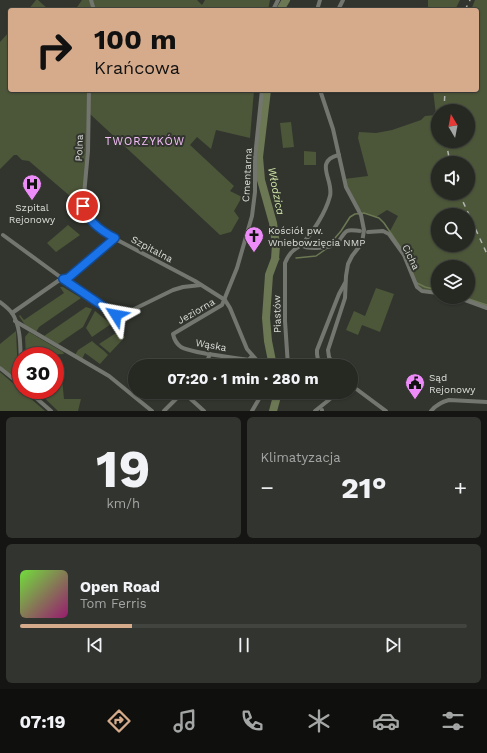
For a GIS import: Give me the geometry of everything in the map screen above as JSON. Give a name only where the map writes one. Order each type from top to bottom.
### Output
[{"type":"street","name":"Polna","points":[[83,206],[88,151],[89,92]]},
{"type":"street","name":"Cmentarna","points":[[225,300],[243,250],[252,216],[255,192],[255,157],[262,92]]},
{"type":"street","points":[[321,92],[333,129],[346,187],[362,218],[364,230],[364,237],[360,246],[348,264],[345,298],[328,350],[330,359]]},
{"type":"street","points":[[302,244],[318,222],[330,196],[330,188],[325,168],[326,164],[331,158],[339,155]]},
{"type":"street","name":"Szpitalna","points":[[83,206],[89,218],[97,227],[225,300]]},
{"type":"street","name":"Cicha","points":[[302,244],[304,248],[323,247],[335,244],[348,231],[351,230],[367,232],[383,231],[389,234],[404,255],[417,288],[422,291],[431,292]]},
{"type":"street","points":[[3,235],[63,279],[116,315],[122,315],[173,290],[201,285]]},
{"type":"street","points":[[12,312],[63,279],[68,278],[115,238]]},
{"type":"street","name":"Piastów","points":[[287,359],[284,320],[285,262],[294,250],[302,244]]},
{"type":"street","points":[[318,359],[317,350],[339,294],[346,283]]},
{"type":"street","name":"Jeziorna","points":[[172,334],[216,310],[225,300]]},
{"type":"street","points":[[225,300],[230,308],[247,350],[255,359]]},
{"type":"street","points":[[0,302],[12,312],[19,338],[20,347]]},
{"type":"street","points":[[475,304],[487,308]]},
{"type":"street","points":[[15,321],[109,376],[152,411]]},
{"type":"street","name":"Wąska","points":[[172,334],[182,347],[210,354],[249,360],[252,356]]},
{"type":"street","points":[[208,359],[210,354]]},
{"type":"street","points":[[0,368],[12,376]]},
{"type":"street","points":[[358,390],[386,411]]},
{"type":"street","points":[[37,399],[51,411]]},
{"type":"street","points":[[164,411],[176,399]]},
{"type":"street","points":[[191,399],[204,411]]},
{"type":"street","points":[[252,411],[259,399]]},
{"type":"street","points":[[315,411],[330,399]]},
{"type":"street","points":[[431,411],[442,401],[487,402]]},
{"type":"green space","points":[[36,0],[38,0],[47,8],[30,8]]},
{"type":"green space","points":[[82,0],[197,0],[202,5],[205,0],[270,0],[268,8],[76,8]]},
{"type":"green space","points":[[428,0],[460,0],[456,8],[428,8]]},
{"type":"green space","points":[[475,0],[487,0],[487,308],[475,304],[475,260],[431,260],[431,292],[422,291],[417,287],[390,231],[398,216],[387,210],[376,217],[363,213],[356,205],[344,179],[368,176],[358,138],[359,132],[376,133],[392,130],[421,120],[425,116],[431,115],[431,148],[475,148],[475,104],[435,104],[433,92],[479,92],[479,8],[472,8]]},
{"type":"green space","points":[[8,33],[8,92],[254,92],[250,138],[216,130],[211,149],[197,137],[190,145],[234,186],[230,191],[242,197],[234,211],[239,218],[231,232],[220,235],[90,114],[83,206],[29,161],[22,160],[17,155],[14,155],[0,169],[0,42]]},
{"type":"green space","points":[[291,122],[294,147],[283,148],[280,123]]},
{"type":"green space","points":[[304,151],[316,152],[316,165],[304,165]]},
{"type":"green space","points":[[68,225],[80,235],[56,252],[47,243]]},
{"type":"green space","points":[[60,287],[63,287],[81,298],[39,327],[36,332],[25,325],[19,316],[20,315],[24,320],[64,293]]},
{"type":"green space","points":[[376,288],[394,294],[380,332],[362,325],[358,335],[346,330],[354,311],[365,316]]},
{"type":"green space","points":[[86,307],[92,309],[83,327],[58,344],[44,336]]},
{"type":"green space","points":[[95,311],[111,324],[92,337],[86,328]]},
{"type":"green space","points":[[16,331],[17,347],[12,347],[12,374],[10,375],[0,366],[0,344]]},
{"type":"green space","points":[[119,331],[125,337],[110,353],[99,344]]},
{"type":"green space","points":[[29,332],[54,347],[26,347],[25,337]]},
{"type":"green space","points":[[92,341],[108,355],[100,364],[85,353],[82,359],[75,355],[78,350]]},
{"type":"green space","points":[[0,372],[12,382],[12,399],[31,399],[45,411],[0,411]]},
{"type":"green space","points":[[45,399],[81,399],[78,411],[58,411]]},
{"type":"waterway","name":"Włodzica","points":[[281,8],[286,0]]},
{"type":"waterway","name":"Włodzica","points":[[267,92],[259,157],[261,180],[273,223],[276,245],[275,259],[269,275],[266,318],[272,359]]},
{"type":"waterway","points":[[329,245],[350,217],[355,214],[364,213],[379,218],[405,254]]},
{"type":"waterway","points":[[296,258],[316,256],[326,249]]},
{"type":"waterway","points":[[417,283],[431,288]]},
{"type":"waterway","points":[[475,301],[487,305]]},
{"type":"waterway","name":"Włodzica","points":[[273,411],[276,399]]},
{"type":"railway","points":[[466,8],[470,0]]},
{"type":"railway","points":[[444,104],[445,92]]},
{"type":"railway","points":[[447,148],[449,156]]},
{"type":"railway","points":[[462,200],[487,254]]},
{"type":"place","name":"Szpital Rejonowy","points":[[32,201]]},
{"type":"place","name":"Kościół pw. Wniebowzięcia NMP","points":[[254,253]]},
{"type":"place","name":"Sąd Rejonowy","points":[[415,400]]},
{"type":"district","name":"TWORZYKÓW","points":[[145,141]]},
{"type":"route","points":[[83,206],[89,218],[100,230],[115,238],[68,278],[63,279],[116,315]]}]
